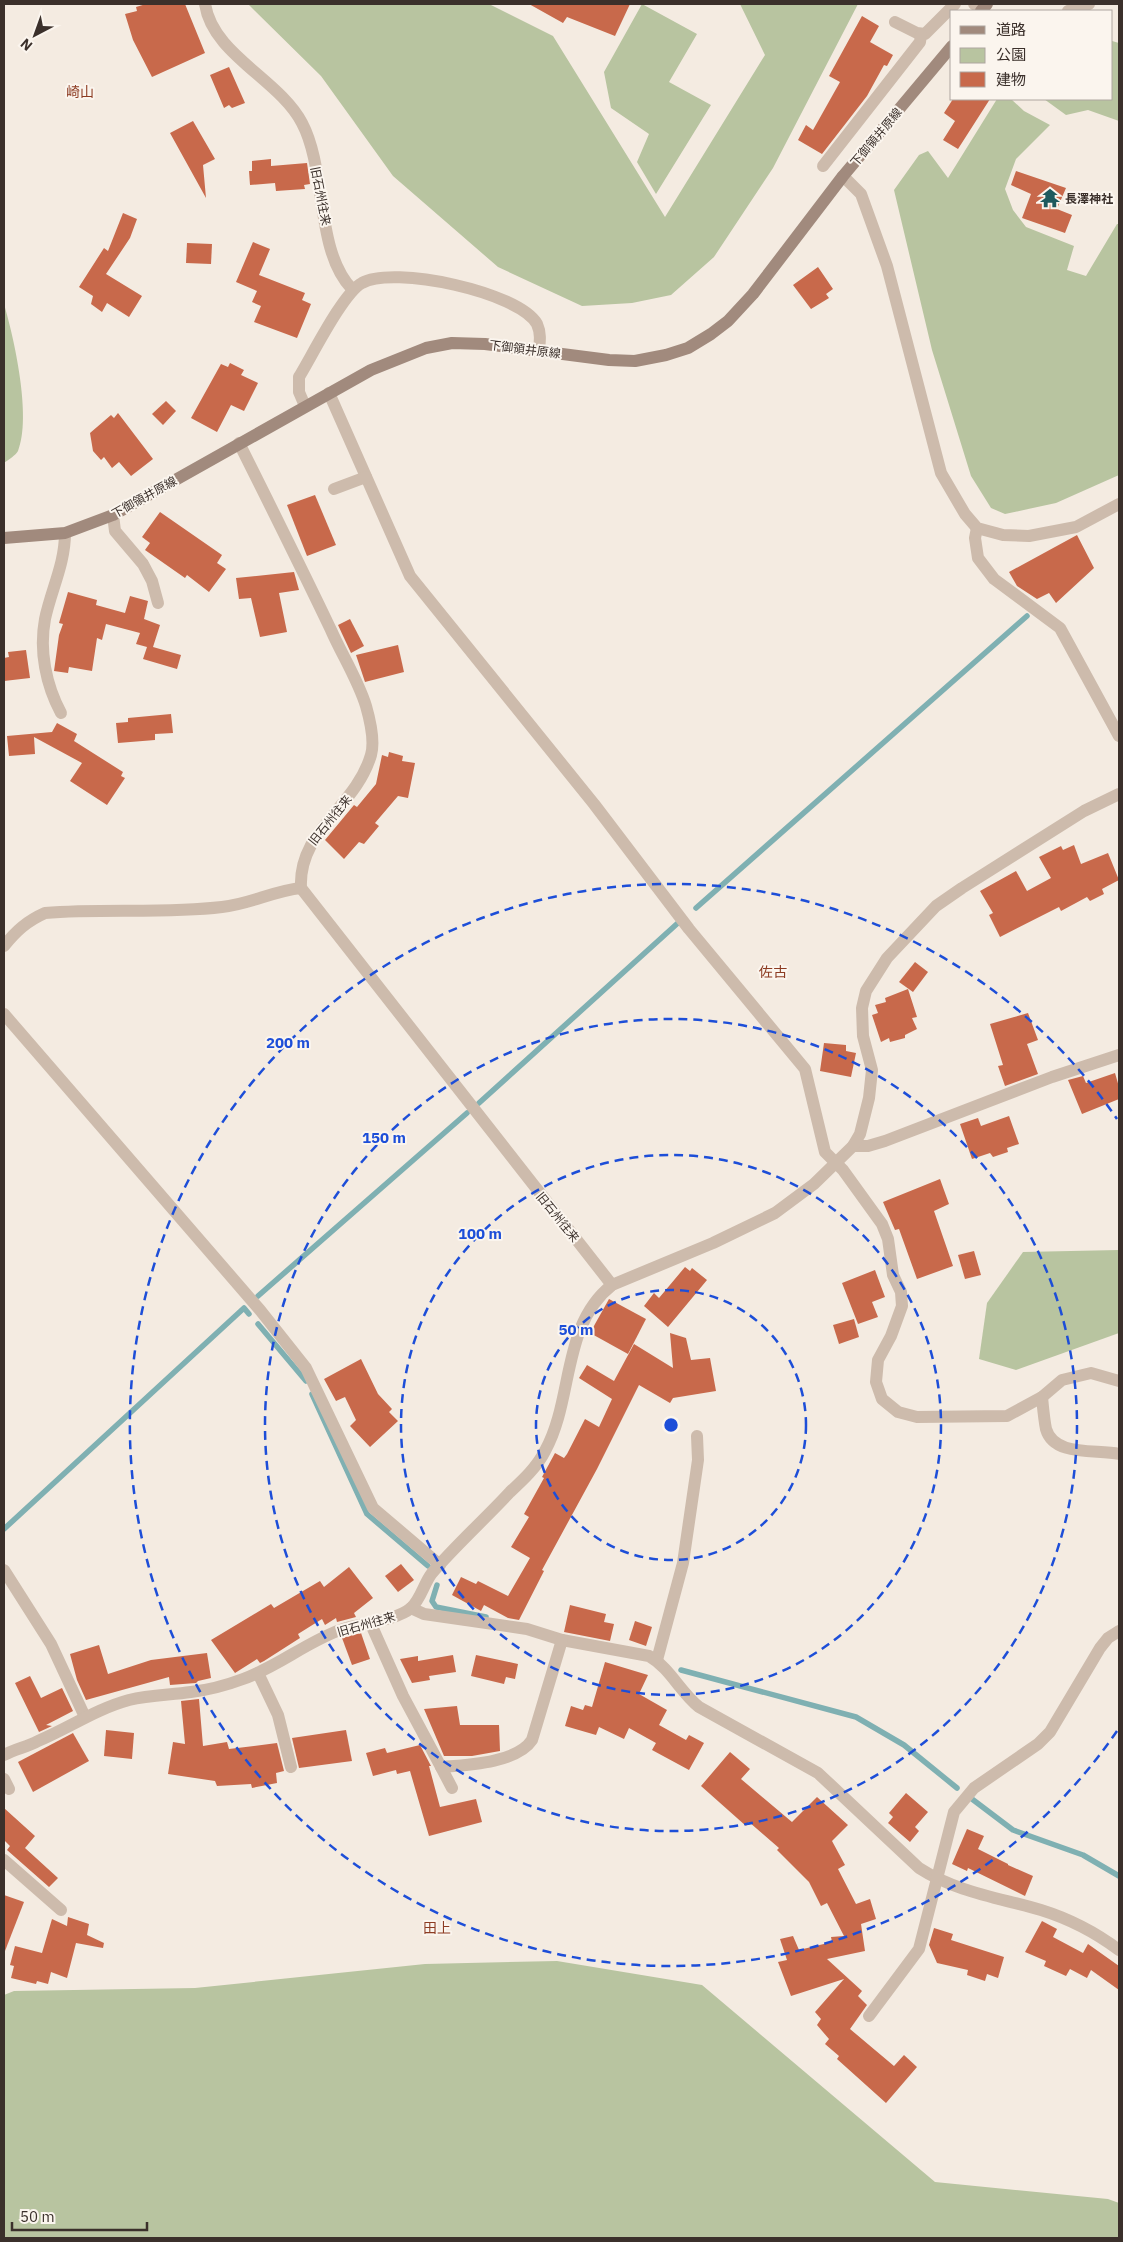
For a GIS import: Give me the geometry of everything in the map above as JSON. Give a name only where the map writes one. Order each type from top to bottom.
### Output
[{"type":"main road","name":"下御領井原線","points":[[4,538],[65,533],[113,515],[371,370],[426,348],[460,343],[539,350],[635,362],[688,348],[728,321],[753,294],[843,176],[950,48]]},
{"type":"street","name":"旧石州往来","points":[[205,4],[213,29],[296,112],[310,138],[327,232],[339,272],[352,289]]},
{"type":"street","points":[[895,22],[921,35],[928,32],[955,4]]},
{"type":"street","points":[[1071,10],[1089,4]]},
{"type":"street","points":[[823,166],[920,42],[921,35]]},
{"type":"street","points":[[843,176],[861,194],[887,266],[941,473],[965,514],[978,528],[1002,534],[1029,536],[1076,527],[1119,504]]},
{"type":"street","points":[[305,406],[300,392],[299,377],[352,289],[371,278],[431,280],[462,285],[525,312],[536,323],[538,328],[540,334],[539,350]]},
{"type":"street","points":[[329,393],[410,576],[594,804],[689,929],[805,1070],[825,1152],[835,1162],[882,1224],[888,1239],[893,1275],[901,1292],[902,1306],[891,1336],[878,1360],[876,1382],[882,1399],[898,1412],[917,1417],[1006,1416],[1042,1397],[1062,1380],[1091,1373],[1119,1381]]},
{"type":"street","name":"旧石州往来","points":[[4,1755],[15,1749],[37,1742],[85,1717],[127,1701],[152,1696],[192,1692],[258,1673],[319,1638],[399,1615],[411,1608],[431,1574],[529,1473],[544,1454],[552,1436],[580,1329],[590,1308],[602,1293],[612,1285],[301,888],[300,874],[309,845],[356,789],[365,773],[372,751],[371,734],[365,705],[303,571],[240,443]]},
{"type":"street","points":[[334,489],[366,477]]},
{"type":"street","points":[[113,515],[114,531],[143,564],[152,581],[158,603]]},
{"type":"street","points":[[978,528],[976,538],[978,558],[994,579],[1060,628],[1119,736]]},
{"type":"street","points":[[61,713],[52,696],[46,676],[43,643],[45,619],[65,551],[65,533]]},
{"type":"street","points":[[612,1285],[713,1243],[774,1213],[814,1184],[853,1146],[860,1134],[867,1107],[872,1070],[863,1036],[862,1008],[866,991],[887,958],[936,906],[955,892],[1084,811],[1119,794]]},
{"type":"street","points":[[4,946],[29,920],[45,913],[225,907],[250,902],[281,890],[301,888]]},
{"type":"street","points":[[4,1014],[260,1310],[306,1368],[373,1508],[440,1565]]},
{"type":"street","points":[[853,1146],[868,1146],[885,1141],[1052,1077],[1119,1056]]},
{"type":"street","points":[[1042,1397],[1046,1429],[1052,1440],[1060,1447],[1119,1454]]},
{"type":"street","points":[[657,1660],[683,1563],[698,1460],[697,1436]]},
{"type":"street","points":[[4,1570],[51,1644],[85,1717]]},
{"type":"street","points":[[411,1608],[424,1614],[527,1629],[562,1640],[648,1656],[657,1660],[690,1700],[699,1707],[818,1773],[919,1868],[935,1878],[999,1900],[1042,1910],[1098,1934],[1119,1950]]},
{"type":"street","points":[[370,1622],[403,1696],[452,1788]]},
{"type":"street","points":[[869,2016],[919,1949],[935,1878],[954,1812],[962,1800],[974,1788],[1038,1744],[1050,1732],[1100,1648],[1108,1638],[1119,1631]]},
{"type":"street","points":[[441,1767],[488,1762],[516,1754],[528,1747],[532,1740],[562,1640]]},
{"type":"street","points":[[258,1673],[278,1715],[291,1767]]},
{"type":"street","points":[[4,1860],[61,1910]]},
{"type":"green space","points":[[248,4],[489,4],[553,36],[665,217],[765,55],[740,4],[858,4],[773,168],[714,257],[671,295],[632,303],[582,306],[498,267],[393,176],[321,76]]},
{"type":"green space","points":[[642,4],[697,34],[669,82],[711,105],[656,194],[637,162],[649,134],[611,108],[604,72]]},
{"type":"green space","points":[[1113,41],[1119,43],[1119,121],[1088,110],[1066,115],[1045,100],[1113,100]]},
{"type":"green space","points":[[996,100],[1012,100],[1024,111],[1050,125],[1016,159],[1005,189],[1013,210],[1026,227],[1074,246],[1067,270],[1086,276],[1117,224],[1119,224],[1119,475],[1056,503],[1005,514],[991,508],[971,476],[932,350],[894,190],[919,155],[928,151],[948,178]]},
{"type":"green space","points":[[4,304],[17,356],[23,418],[22,436],[18,451],[4,463]]},
{"type":"green space","points":[[1119,1250],[1119,1333],[1016,1370],[979,1359],[987,1303],[1023,1252]]},
{"type":"green space","points":[[557,1961],[702,1985],[935,2182],[1108,2199],[1119,2203],[1119,2238],[4,2238],[4,1995],[14,1991],[195,1988],[425,1964]]},
{"type":"building","points":[[146,4],[185,4],[205,53],[152,77],[133,40],[125,14],[137,11],[136,7]]},
{"type":"building","points":[[529,4],[630,4],[615,36],[567,17],[563,23]]},
{"type":"building","points":[[862,16],[879,26],[870,42],[893,55],[887,66],[884,65],[867,96],[822,154],[798,140],[806,125],[813,130],[840,82],[829,76]]},
{"type":"building","points":[[229,67],[245,103],[232,108],[229,105],[224,108],[210,75]]},
{"type":"building","points":[[952,100],[989,100],[958,149],[943,140],[955,121],[944,113]]},
{"type":"building","points":[[193,121],[215,159],[203,165],[206,198],[170,133]]},
{"type":"building","points":[[271,159],[271,166],[307,163],[310,184],[304,185],[305,189],[276,191],[275,183],[250,185],[249,171],[252,171],[252,161]]},
{"type":"building","name":"長澤神社","points":[[1016,171],[1066,188],[1057,209],[1072,215],[1065,233],[1022,218],[1031,194],[1011,185]]},
{"type":"building","points":[[123,213],[137,219],[130,238],[106,274],[142,296],[129,317],[107,303],[102,312],[91,304],[93,296],[79,287],[104,248],[108,251]]},
{"type":"building","points":[[253,242],[270,249],[259,275],[305,293],[302,300],[311,304],[297,338],[254,322],[261,306],[252,302],[257,291],[236,282]]},
{"type":"building","points":[[187,243],[212,244],[211,264],[186,263]]},
{"type":"building","points":[[818,267],[833,289],[826,294],[829,298],[811,309],[793,285]]},
{"type":"building","points":[[230,363],[244,370],[241,375],[258,383],[244,411],[231,405],[217,432],[191,418],[221,364],[228,367]]},
{"type":"building","points":[[166,401],[176,411],[163,425],[152,414]]},
{"type":"building","points":[[118,413],[153,459],[131,476],[119,462],[112,468],[104,457],[101,460],[93,451],[90,433],[111,415],[114,418]]},
{"type":"building","points":[[315,495],[336,545],[307,556],[287,505]]},
{"type":"building","points":[[160,512],[222,555],[217,563],[226,569],[209,592],[187,575],[185,578],[145,550],[150,543],[142,537]]},
{"type":"building","points":[[1077,535],[1094,568],[1056,603],[1049,593],[1037,599],[1017,586],[1009,572]]},
{"type":"building","points":[[294,572],[299,590],[279,593],[287,632],[260,637],[251,598],[239,599],[236,578]]},
{"type":"building","points":[[68,592],[97,600],[96,605],[125,613],[130,596],[148,601],[144,619],[160,625],[153,647],[181,655],[177,669],[143,659],[147,647],[136,644],[140,633],[106,624],[102,640],[97,638],[92,671],[69,667],[68,673],[54,671],[59,635],[63,624],[59,623]]},
{"type":"building","points":[[350,619],[364,646],[351,653],[338,625]]},
{"type":"building","points":[[398,645],[404,672],[365,682],[356,655]]},
{"type":"building","points":[[26,650],[30,678],[4,681],[4,658],[9,657],[8,652]]},
{"type":"building","points":[[171,714],[173,733],[155,734],[155,740],[118,743],[116,723],[128,722],[128,718]]},
{"type":"building","points":[[57,723],[77,734],[74,741],[123,772],[121,776],[125,778],[107,805],[70,781],[82,763],[34,737],[35,754],[9,756],[7,736],[52,732]]},
{"type":"building","points":[[389,752],[403,756],[402,761],[415,763],[408,798],[398,796],[375,823],[379,826],[364,844],[359,842],[344,859],[325,840],[354,805],[357,807],[376,784],[382,755],[388,757]]},
{"type":"building","points":[[1074,845],[1081,864],[1108,853],[1119,880],[1102,889],[1104,894],[1090,901],[1087,897],[1061,911],[1059,907],[1000,937],[989,915],[993,913],[980,891],[1016,871],[1027,891],[1051,878],[1039,857],[1061,846],[1063,850]]},
{"type":"building","points":[[915,962],[928,972],[913,992],[899,982]]},
{"type":"building","points":[[908,989],[917,1017],[912,1018],[917,1029],[905,1035],[905,1038],[890,1042],[889,1038],[881,1042],[872,1015],[878,1013],[875,1005],[886,1002],[885,998]]},
{"type":"building","points":[[1028,1013],[1038,1040],[1027,1044],[1038,1074],[1005,1086],[998,1066],[1003,1065],[990,1024]]},
{"type":"building","points":[[824,1043],[846,1045],[846,1051],[856,1053],[851,1077],[820,1071]]},
{"type":"building","points":[[1115,1073],[1119,1087],[1119,1099],[1082,1114],[1068,1080],[1083,1076],[1086,1083]]},
{"type":"building","points":[[1009,1116],[1019,1144],[1007,1148],[1008,1152],[993,1157],[990,1153],[972,1159],[960,1124],[978,1118],[981,1126]]},
{"type":"building","points":[[940,1179],[949,1204],[934,1211],[953,1266],[917,1279],[899,1229],[895,1230],[883,1202]]},
{"type":"building","points":[[974,1251],[981,1275],[965,1279],[958,1255]]},
{"type":"building","points":[[685,1267],[690,1271],[692,1268],[707,1280],[668,1327],[644,1306],[654,1293],[659,1298]]},
{"type":"building","points":[[875,1270],[885,1297],[872,1302],[878,1317],[858,1324],[842,1283]]},
{"type":"building","points":[[609,1299],[646,1319],[628,1354],[590,1333]]},
{"type":"building","points":[[854,1319],[859,1337],[839,1344],[833,1325]]},
{"type":"building","points":[[670,1333],[686,1338],[691,1360],[710,1358],[716,1391],[673,1398],[670,1403],[639,1385],[597,1469],[542,1570],[544,1571],[519,1620],[508,1618],[484,1605],[481,1611],[452,1595],[461,1577],[476,1584],[478,1581],[508,1596],[530,1558],[511,1547],[529,1517],[524,1514],[544,1478],[542,1477],[555,1453],[564,1458],[567,1454],[585,1419],[599,1427],[612,1399],[579,1378],[587,1365],[614,1381],[634,1344],[673,1368]]},
{"type":"building","points":[[361,1359],[378,1394],[392,1409],[389,1412],[398,1421],[370,1447],[350,1426],[356,1420],[345,1397],[336,1401],[324,1379]]},
{"type":"building","points":[[401,1564],[414,1580],[398,1592],[385,1576]]},
{"type":"building","points":[[349,1567],[373,1598],[354,1613],[356,1617],[337,1622],[336,1618],[325,1625],[322,1619],[298,1634],[300,1638],[264,1661],[260,1663],[257,1659],[235,1673],[211,1640],[271,1604],[274,1608],[320,1581],[324,1587]]},
{"type":"building","points":[[570,1605],[606,1614],[604,1622],[614,1624],[610,1641],[564,1632]]},
{"type":"building","points":[[635,1621],[652,1627],[646,1646],[629,1640]]},
{"type":"building","points":[[361,1633],[370,1659],[352,1665],[342,1638]]},
{"type":"building","points":[[99,1645],[108,1674],[151,1660],[207,1653],[211,1678],[196,1683],[170,1685],[169,1677],[86,1700],[77,1680],[70,1654]]},
{"type":"building","points":[[453,1655],[456,1672],[429,1676],[430,1680],[412,1683],[400,1659],[418,1656],[418,1661]]},
{"type":"building","points":[[476,1655],[518,1664],[515,1679],[506,1677],[504,1684],[471,1676]]},
{"type":"building","points":[[605,1662],[648,1675],[639,1694],[667,1710],[659,1725],[686,1740],[689,1735],[704,1743],[689,1770],[652,1750],[656,1743],[629,1728],[624,1739],[599,1727],[596,1735],[565,1726],[571,1706],[583,1710],[585,1705],[592,1707]]},
{"type":"building","points":[[30,1676],[41,1698],[62,1688],[73,1711],[46,1725],[52,1726],[39,1732],[15,1683]]},
{"type":"building","points":[[199,1699],[203,1746],[227,1742],[229,1749],[277,1743],[284,1771],[276,1773],[277,1783],[252,1788],[251,1784],[217,1786],[215,1781],[168,1774],[173,1742],[185,1744],[181,1701]]},
{"type":"building","points":[[457,1706],[460,1725],[499,1725],[500,1751],[472,1756],[444,1756],[424,1709]]},
{"type":"building","points":[[106,1730],[134,1733],[132,1759],[104,1756]]},
{"type":"building","points":[[346,1730],[352,1761],[299,1768],[292,1738]]},
{"type":"building","points":[[73,1733],[89,1761],[33,1792],[18,1762]]},
{"type":"building","points":[[420,1745],[431,1766],[429,1766],[440,1807],[476,1799],[482,1822],[429,1836],[410,1771],[397,1774],[396,1770],[373,1776],[366,1753],[385,1748],[387,1753]]},
{"type":"building","points":[[730,1752],[750,1769],[741,1779],[792,1822],[817,1797],[848,1825],[832,1841],[845,1865],[838,1869],[856,1904],[870,1899],[876,1919],[861,1924],[865,1951],[827,1959],[862,1991],[858,1996],[867,2005],[850,2029],[894,2066],[904,2055],[917,2067],[886,2103],[837,2059],[839,2056],[825,2044],[829,2039],[817,2025],[821,2019],[815,2012],[844,1979],[791,1996],[778,1962],[787,1960],[780,1939],[793,1936],[799,1950],[832,1942],[831,1937],[844,1936],[827,1903],[821,1906],[809,1882],[777,1850],[779,1848],[749,1822],[746,1826],[701,1786]]},
{"type":"building","points":[[906,1793],[928,1812],[915,1827],[919,1831],[910,1842],[888,1823],[893,1817],[889,1813]]},
{"type":"building","points":[[4,1808],[35,1836],[25,1848],[58,1878],[49,1887],[7,1850],[10,1846],[4,1840]]},
{"type":"building","points":[[967,1829],[984,1836],[978,1849],[1033,1876],[1025,1896],[968,1868],[967,1871],[952,1864]]},
{"type":"building","points":[[4,1895],[24,1902],[5,1951],[4,1951]]},
{"type":"building","points":[[68,1917],[89,1924],[87,1935],[104,1943],[103,1948],[76,1943],[67,1978],[51,1972],[48,1984],[37,1981],[36,1984],[11,1978],[14,1966],[10,1965],[15,1946],[42,1953],[52,1919],[67,1926]]},
{"type":"building","points":[[1042,1921],[1057,1929],[1053,1937],[1083,1953],[1088,1944],[1119,1966],[1119,1990],[1091,1970],[1087,1978],[1070,1969],[1066,1976],[1044,1966],[1046,1961],[1025,1952]]},
{"type":"building","points":[[934,1928],[953,1934],[951,1940],[1004,1957],[998,1978],[987,1974],[985,1981],[967,1975],[968,1970],[937,1963],[929,1945]]},
{"type":"waterway","points":[[696,908],[1027,616]]},
{"type":"waterway","points":[[479,1103],[679,922]]},
{"type":"waterway","points":[[258,1296],[467,1113]]},
{"type":"waterway","points":[[4,1529],[244,1308],[249,1314]]},
{"type":"waterway","points":[[258,1324],[306,1381]]},
{"type":"waterway","points":[[312,1394],[367,1514],[428,1566]]},
{"type":"waterway","points":[[437,1585],[432,1601],[436,1607],[486,1617]]},
{"type":"waterway","points":[[681,1670],[856,1717],[904,1745],[957,1788]]},
{"type":"waterway","points":[[972,1799],[1013,1830],[1083,1855],[1119,1876]]},
{"type":"place","name":"長澤神社","points":[[1050,198]]},
{"type":"district","name":"崎山","points":[[80,92]]},
{"type":"district","name":"佐古","points":[[773,972]]},
{"type":"district","name":"田上","points":[[437,1928]]}]
